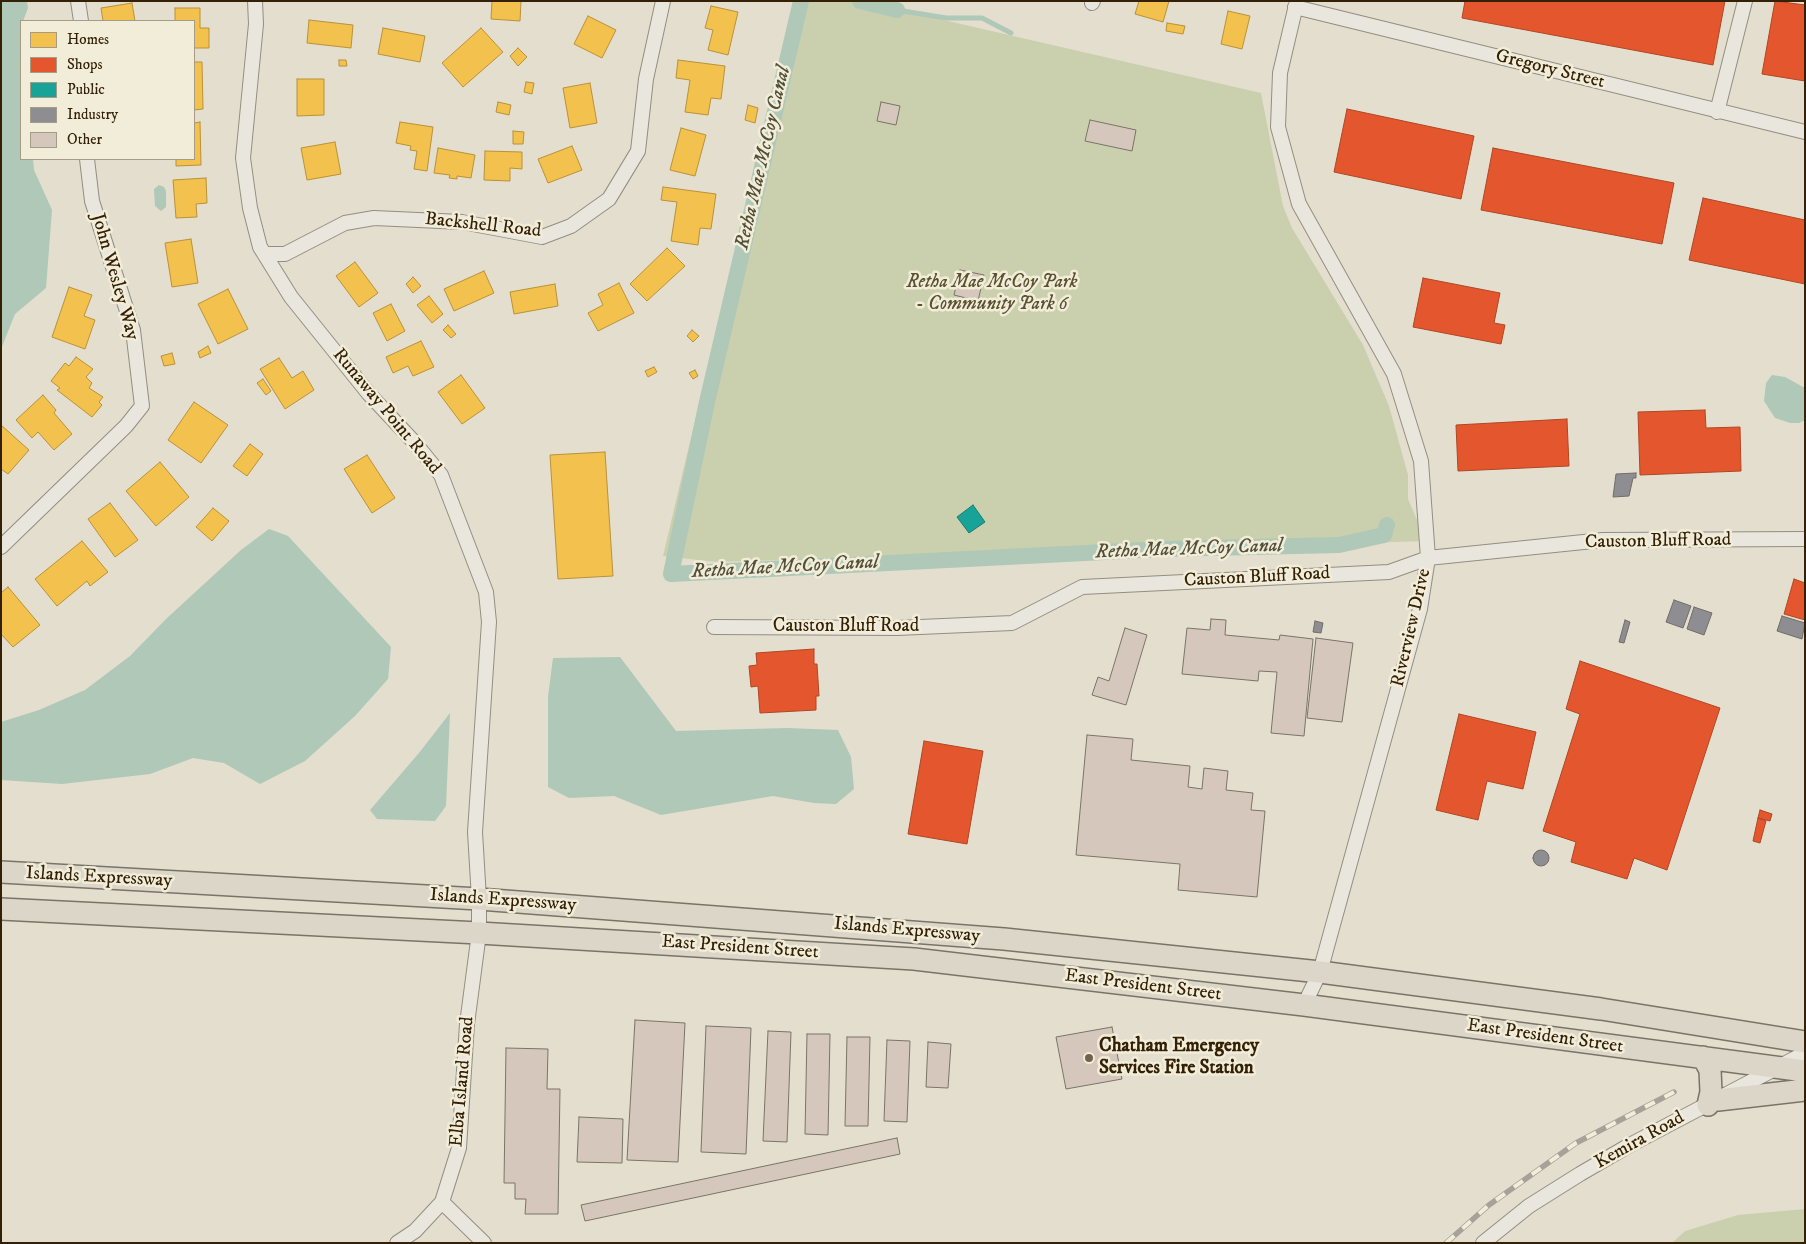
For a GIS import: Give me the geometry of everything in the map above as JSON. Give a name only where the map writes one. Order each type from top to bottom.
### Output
[{"type":"main road","name":"Islands Expressway","points":[[1,872],[480,899],[1004,939]]},
{"type":"main road","name":"Islands Expressway","points":[[1,909],[479,933]]},
{"type":"main road","name":"East President Street","points":[[479,933],[914,959],[1304,1005],[1805,1071]]},
{"type":"main road","name":"East President Street","points":[[1004,939],[1320,972],[1601,1009],[1805,1042]]},
{"type":"main road","points":[[1703,1058],[1710,1070],[1713,1102],[1805,1090]]},
{"type":"street","points":[[78,1],[81,20]]},
{"type":"street","name":"Runaway Point Road","points":[[255,1],[256,24],[243,158],[250,208],[260,247],[291,297],[369,394],[414,442],[441,476],[486,592],[489,622],[475,832],[480,899]]},
{"type":"street","name":"Backshell Road","points":[[266,254],[285,254],[345,223],[374,218],[462,222],[542,237],[571,226],[609,199],[638,151],[646,79],[663,1]]},
{"type":"street","points":[[1717,112],[1745,1]]},
{"type":"street","name":"Gregory Street","points":[[1296,4],[1717,112],[1805,132]]},
{"type":"street","name":"Riverview Drive","points":[[1296,4],[1280,73],[1278,127],[1299,204],[1394,374],[1420,461],[1428,558],[1420,609],[1320,972],[1304,1005]]},
{"type":"street","name":"John Wesley Way","points":[[1,547],[126,426],[142,406],[133,330],[92,201],[87,160]]},
{"type":"street","name":"Causton Bluff Road","points":[[714,627],[897,628],[1012,623],[1082,587],[1389,572],[1428,558],[1603,540],[1805,539]]},
{"type":"street","name":"Elba Island Road","points":[[397,1243],[415,1231],[442,1202],[458,1148],[467,1024],[479,933],[480,899]]},
{"type":"street","name":"Kemira Road","points":[[1484,1243],[1529,1206],[1580,1174],[1636,1142],[1805,1053]]},
{"type":"street","points":[[442,1202],[484,1243]]},
{"type":"green space","name":"Retha Mae McCoy Park - Community Park 6","points":[[794,1],[861,1],[1261,93],[1283,206],[1292,228],[1363,345],[1389,406],[1408,475],[1408,499],[1426,541],[716,562],[663,556]]},
{"type":"green space","points":[[1805,1209],[1805,1243],[1672,1243],[1685,1231],[1738,1215]]},
{"type":"shaded area","points":[[1,1],[27,1],[28,8],[23,20],[20,20],[20,160],[33,160],[34,170],[52,210],[46,288],[15,314],[1,349]]},
{"type":"shaded area","points":[[159,185],[164,187],[166,191],[166,207],[161,211],[155,206],[154,189]]},
{"type":"shaded area","points":[[1772,375],[1785,377],[1805,388],[1805,420],[1799,423],[1790,423],[1775,418],[1764,401],[1766,383]]},
{"type":"shaded area","points":[[269,529],[288,536],[391,647],[388,679],[355,716],[305,761],[260,784],[224,763],[193,758],[150,774],[62,784],[1,780],[1,722],[39,710],[85,690],[130,656],[166,619],[241,550]]},
{"type":"shaded area","points":[[620,657],[676,731],[787,728],[838,730],[851,757],[854,789],[836,804],[814,803],[773,796],[661,815],[614,796],[569,798],[548,787],[548,697],[553,658]]},
{"type":"shaded area","points":[[450,713],[446,806],[435,821],[377,819],[370,810],[419,753]]},
{"type":"building: Homes","points":[[492,1],[521,1],[520,21],[491,19]]},
{"type":"building: Homes","points":[[1139,1],[1169,1],[1163,22],[1135,14]]},
{"type":"building: Homes","points":[[132,3],[135,20],[103,20],[101,8]]},
{"type":"building: Homes","points":[[711,6],[738,12],[728,55],[708,50],[713,30],[705,28]]},
{"type":"building: Homes","points":[[175,8],[200,8],[200,28],[209,28],[209,48],[195,48],[195,20],[175,20]]},
{"type":"building: Homes","points":[[1228,11],[1250,16],[1242,49],[1221,44]]},
{"type":"building: Homes","points":[[588,16],[616,30],[602,58],[574,44]]},
{"type":"building: Homes","points":[[309,20],[353,25],[351,48],[307,43]]},
{"type":"building: Homes","points":[[1167,23],[1185,26],[1183,34],[1166,31]]},
{"type":"building: Homes","points":[[383,28],[425,36],[420,62],[378,54]]},
{"type":"building: Homes","points":[[481,28],[503,52],[463,87],[442,63]]},
{"type":"building: Homes","points":[[518,48],[527,57],[518,66],[510,56]]},
{"type":"building: Homes","points":[[339,60],[346,60],[347,66],[339,66]]},
{"type":"building: Homes","points":[[678,60],[725,66],[721,99],[711,98],[708,115],[685,112],[690,80],[676,78]]},
{"type":"building: Homes","points":[[195,62],[202,62],[203,109],[195,110]]},
{"type":"building: Homes","points":[[297,79],[324,79],[324,115],[297,116]]},
{"type":"building: Homes","points":[[526,82],[534,83],[532,94],[524,92]]},
{"type":"building: Homes","points":[[590,83],[597,123],[570,128],[563,88]]},
{"type":"building: Homes","points":[[498,102],[511,105],[509,115],[496,112]]},
{"type":"building: Homes","points":[[748,105],[758,108],[755,123],[745,120]]},
{"type":"building: Homes","points":[[200,122],[201,165],[176,166],[176,160],[195,160],[195,123]]},
{"type":"building: Homes","points":[[400,122],[433,127],[427,171],[414,169],[417,151],[410,150],[411,146],[396,143]]},
{"type":"building: Homes","points":[[681,128],[706,135],[695,176],[670,170]]},
{"type":"building: Homes","points":[[513,131],[524,132],[523,144],[513,144]]},
{"type":"building: Homes","points":[[335,142],[341,174],[307,180],[301,148]]},
{"type":"building: Homes","points":[[572,146],[582,170],[548,183],[538,159]]},
{"type":"building: Homes","points":[[438,148],[475,155],[471,178],[457,176],[457,179],[449,178],[450,175],[434,173]]},
{"type":"building: Homes","points":[[485,151],[522,152],[522,169],[510,168],[510,181],[484,180]]},
{"type":"building: Homes","points":[[206,178],[207,203],[196,204],[197,217],[176,218],[173,180]]},
{"type":"building: Homes","points":[[663,187],[716,194],[711,229],[700,228],[698,245],[671,241],[677,202],[661,200]]},
{"type":"building: Homes","points":[[191,239],[198,283],[172,287],[165,243]]},
{"type":"building: Homes","points":[[667,248],[685,266],[647,301],[630,284]]},
{"type":"building: Homes","points":[[355,262],[378,293],[359,307],[336,276]]},
{"type":"building: Homes","points":[[484,271],[494,293],[454,311],[444,289]]},
{"type":"building: Homes","points":[[413,277],[421,286],[413,293],[406,284]]},
{"type":"building: Homes","points":[[619,283],[634,313],[598,331],[588,313],[603,305],[598,294]]},
{"type":"building: Homes","points":[[555,284],[558,306],[514,314],[510,292]]},
{"type":"building: Homes","points":[[69,287],[92,295],[84,316],[95,320],[85,349],[52,337]]},
{"type":"building: Homes","points":[[228,289],[248,329],[218,344],[198,304]]},
{"type":"building: Homes","points":[[429,296],[443,314],[432,323],[417,305]]},
{"type":"building: Homes","points":[[391,304],[405,331],[387,341],[373,313]]},
{"type":"building: Homes","points":[[448,325],[456,334],[451,338],[443,330]]},
{"type":"building: Homes","points":[[692,330],[699,336],[693,342],[687,336]]},
{"type":"building: Homes","points":[[421,341],[434,367],[413,376],[408,366],[393,373],[386,357]]},
{"type":"building: Homes","points":[[208,346],[211,353],[200,358],[198,352]]},
{"type":"building: Homes","points":[[172,353],[175,364],[164,366],[161,356]]},
{"type":"building: Homes","points":[[76,357],[93,369],[86,377],[92,383],[89,388],[103,397],[99,402],[102,405],[92,417],[57,390],[60,388],[51,381],[65,363],[69,366]]},
{"type":"building: Homes","points":[[279,358],[292,378],[303,371],[314,390],[285,409],[260,369]]},
{"type":"building: Homes","points":[[654,367],[657,372],[648,377],[645,371]]},
{"type":"building: Homes","points":[[695,370],[698,376],[693,379],[689,373]]},
{"type":"building: Homes","points":[[461,375],[485,408],[462,424],[438,392]]},
{"type":"building: Homes","points":[[263,379],[271,391],[266,395],[257,383]]},
{"type":"building: Homes","points":[[43,395],[56,410],[54,413],[72,434],[54,450],[38,432],[32,438],[16,420]]},
{"type":"building: Homes","points":[[194,402],[228,425],[201,463],[168,440]]},
{"type":"building: Homes","points":[[1,425],[29,450],[8,474],[1,469]]},
{"type":"building: Homes","points":[[250,444],[263,454],[247,476],[233,466]]},
{"type":"building: Homes","points":[[605,452],[613,576],[558,579],[550,455]]},
{"type":"building: Homes","points":[[367,455],[395,498],[372,513],[344,469]]},
{"type":"building: Homes","points":[[160,462],[189,497],[156,526],[126,491]]},
{"type":"building: Homes","points":[[110,503],[138,540],[115,557],[88,519]]},
{"type":"building: Homes","points":[[213,508],[229,521],[212,541],[196,527]]},
{"type":"building: Homes","points":[[82,541],[108,572],[90,586],[87,581],[57,606],[35,579]]},
{"type":"building: Homes","points":[[8,587],[40,625],[13,647],[1,634],[1,593]]},
{"type":"building: Shops","points":[[1465,1],[1725,1],[1713,65],[1462,18]]},
{"type":"building: Shops","points":[[1775,1],[1805,5],[1805,81],[1762,74]]},
{"type":"building: Shops","points":[[1347,109],[1474,136],[1461,199],[1334,172]]},
{"type":"building: Shops","points":[[1493,148],[1674,183],[1662,244],[1481,210]]},
{"type":"building: Shops","points":[[1703,198],[1805,220],[1805,284],[1689,260]]},
{"type":"building: Shops","points":[[1423,278],[1500,293],[1494,323],[1505,325],[1501,344],[1413,327]]},
{"type":"building: Shops","points":[[1705,410],[1706,428],[1740,427],[1741,471],[1640,475],[1638,412]]},
{"type":"building: Shops","points":[[1567,419],[1569,466],[1458,471],[1456,425]]},
{"type":"building: Shops","points":[[1794,579],[1805,583],[1805,620],[1784,614]]},
{"type":"building: Shops","points":[[814,649],[814,664],[817,664],[819,696],[816,696],[816,710],[760,713],[758,686],[751,687],[749,666],[757,665],[756,653]]},
{"type":"building: Shops","points":[[1580,661],[1720,708],[1667,870],[1634,858],[1627,879],[1571,862],[1576,842],[1543,831],[1580,714],[1566,709]]},
{"type":"building: Shops","points":[[1459,714],[1536,732],[1523,789],[1487,781],[1478,820],[1436,810]]},
{"type":"building: Shops","points":[[924,741],[983,751],[967,844],[908,834]]},
{"type":"building: Shops","points":[[1760,810],[1772,814],[1770,821],[1758,818]]},
{"type":"building: Shops","points":[[1758,818],[1766,821],[1760,843],[1753,841]]},
{"type":"building: Public","points":[[973,505],[985,522],[969,533],[957,517]]},
{"type":"building: Industry","points":[[1636,473],[1629,496],[1613,497],[1616,474]]},
{"type":"building: Industry","points":[[1674,600],[1691,606],[1683,628],[1666,622]]},
{"type":"building: Industry","points":[[1694,607],[1712,613],[1704,635],[1687,629]]},
{"type":"building: Industry","points":[[1782,616],[1805,623],[1802,639],[1777,631]]},
{"type":"building: Industry","points":[[1625,620],[1630,622],[1624,643],[1619,642]]},
{"type":"building: Industry","points":[[1315,621],[1323,623],[1321,633],[1313,632]]},
{"type":"building: Industry","points":[[1541,850],[1547,852],[1549,858],[1547,864],[1541,866],[1535,864],[1533,858],[1535,852]]},
{"type":"building: Other","points":[[881,102],[900,106],[896,125],[877,121]]},
{"type":"building: Other","points":[[1090,120],[1136,130],[1132,151],[1085,141]]},
{"type":"building: Other","points":[[960,270],[984,275],[978,301],[954,295]]},
{"type":"building: Other","points":[[1211,619],[1226,620],[1225,635],[1279,640],[1280,635],[1313,639],[1304,736],[1271,733],[1277,672],[1259,671],[1258,681],[1182,674],[1187,628],[1210,630]]},
{"type":"building: Other","points":[[1125,628],[1147,635],[1126,705],[1092,695],[1098,677],[1109,681]]},
{"type":"building: Other","points":[[1316,638],[1353,643],[1342,722],[1307,718]]},
{"type":"building: Other","points":[[1087,735],[1133,739],[1131,760],[1190,766],[1188,787],[1202,789],[1204,768],[1228,771],[1226,790],[1253,793],[1251,810],[1265,811],[1257,897],[1178,890],[1180,864],[1076,855]]},
{"type":"building: Other","points":[[635,1020],[685,1023],[678,1162],[627,1160]]},
{"type":"building: Other","points":[[706,1026],[751,1028],[746,1154],[701,1152]]},
{"type":"building: Other","name":"Chatham Emergency Services Fire Station","points":[[1112,1027],[1122,1079],[1066,1089],[1056,1037]]},
{"type":"building: Other","points":[[768,1031],[791,1032],[787,1142],[763,1141]]},
{"type":"building: Other","points":[[807,1034],[830,1034],[828,1135],[805,1134]]},
{"type":"building: Other","points":[[847,1037],[870,1037],[868,1126],[845,1126]]},
{"type":"building: Other","points":[[887,1040],[910,1041],[907,1122],[884,1121]]},
{"type":"building: Other","points":[[928,1042],[951,1044],[948,1088],[926,1087]]},
{"type":"building: Other","points":[[506,1048],[548,1049],[547,1089],[560,1089],[558,1214],[525,1214],[526,1199],[515,1199],[515,1183],[504,1183]]},
{"type":"building: Other","points":[[579,1117],[623,1119],[622,1163],[577,1162]]},
{"type":"building: Other","points":[[897,1138],[900,1154],[585,1221],[581,1205]]},
{"type":"waterway","name":"Retha Mae McCoy Canal","points":[[801,1],[707,402],[671,574],[1164,549],[1339,545],[1384,535],[1387,525]]},
{"type":"waterway","points":[[860,1],[897,10]]},
{"type":"waterway","points":[[897,10],[946,18],[982,18],[1011,33]]},
{"type":"railway","points":[[1446,1243],[1489,1205],[1576,1143],[1674,1092]]},
{"type":"place","name":"Chatham Emergency Services Fire Station","points":[[1089,1058]]}]
